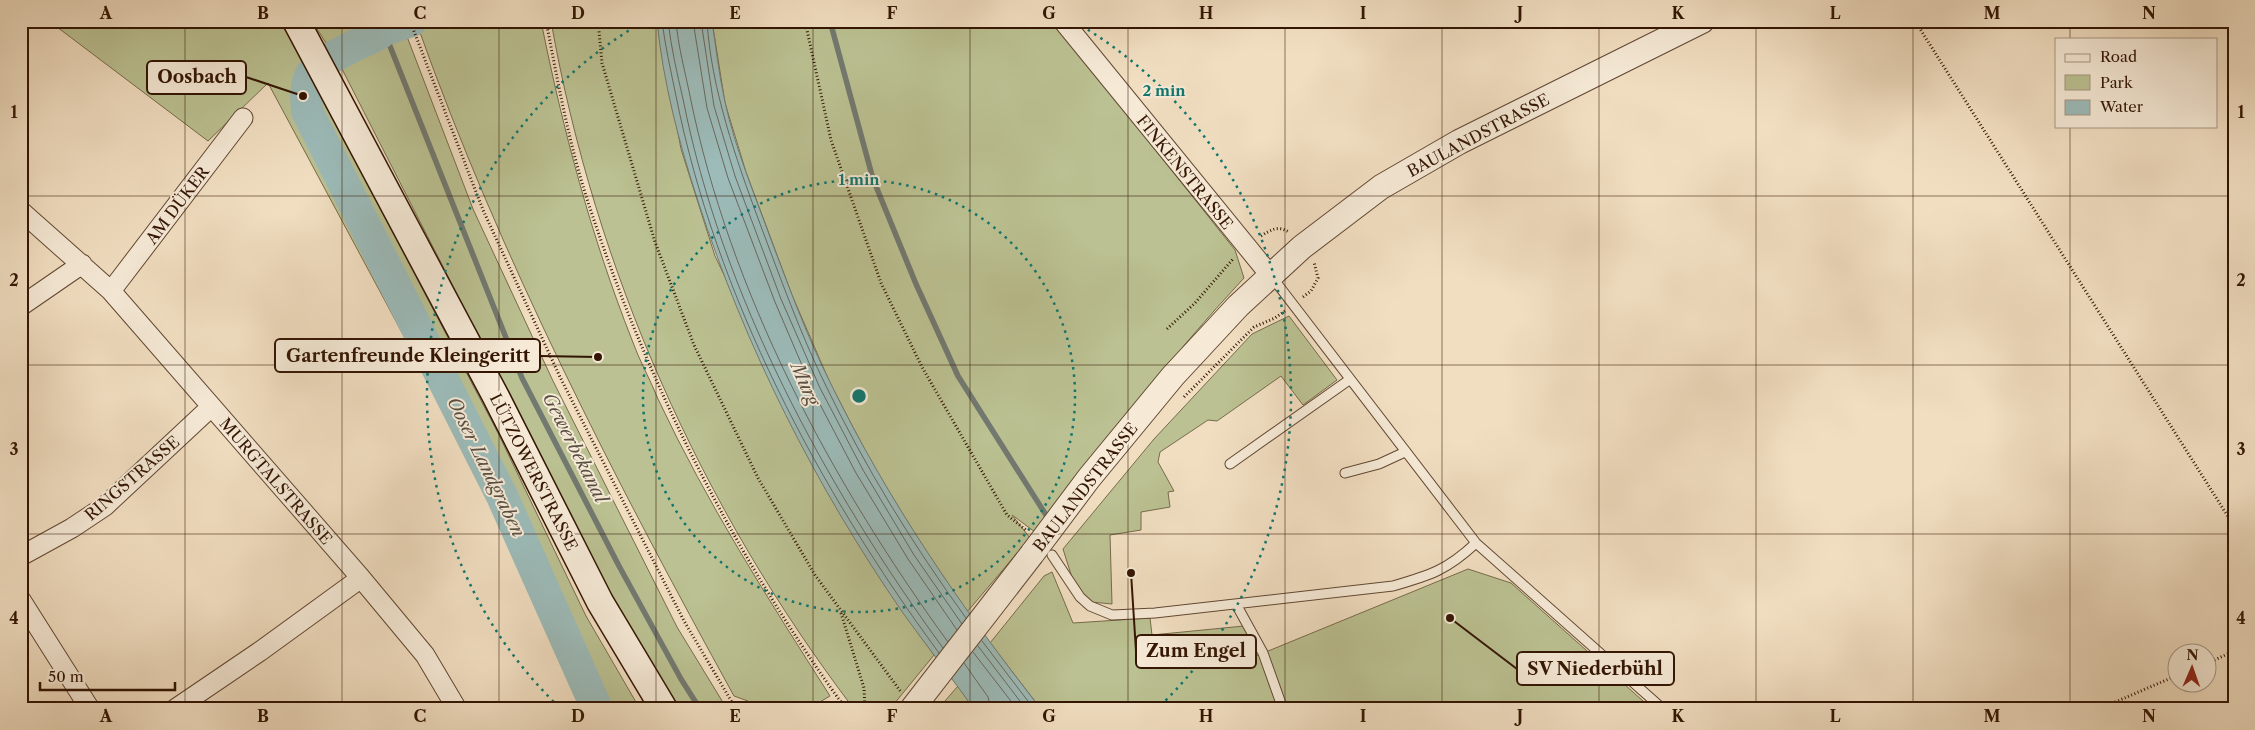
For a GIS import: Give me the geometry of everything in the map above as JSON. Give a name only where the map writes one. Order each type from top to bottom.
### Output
[{"type":"main road","name":"LÜTZOWERSTRASSE","points":[[296,21],[496,395],[600,602],[664,709]]},
{"type":"street","name":"FINKENSTRASSE","points":[[1063,21],[1244,246],[1270,275]]},
{"type":"street","name":"BAULANDSTRASSE","points":[[907,701],[1042,550],[1089,478],[1173,376],[1231,313],[1302,247],[1381,187],[1459,142],[1702,21]]},
{"type":"street","name":"AM DÜKER","points":[[111,292],[243,118]]},
{"type":"street","name":"MURGTALSTRASSE","points":[[21,211],[111,292],[361,578],[424,655],[457,709]]},
{"type":"street","points":[[21,306],[82,264]]},
{"type":"street","name":"RINGSTRASSE","points":[[21,556],[72,528],[105,506],[211,407]]},
{"type":"street","points":[[176,709],[361,578]]},
{"type":"street","points":[[21,600],[90,709]]},
{"type":"lane","points":[[1270,275],[1476,543],[1664,709]]},
{"type":"lane","points":[[1230,464],[1350,380]]},
{"type":"lane","points":[[1345,473],[1379,464],[1405,452]]},
{"type":"lane","points":[[1042,550],[1080,597],[1090,606],[1112,615],[1236,604],[1393,586],[1426,576],[1454,564],[1476,543]]},
{"type":"lane","points":[[1236,604],[1264,653],[1283,709]]},
{"type":"path","points":[[410,21],[483,210],[560,376],[684,621],[736,709]]},
{"type":"path","points":[[598,21],[602,63],[654,242],[694,345],[758,478],[815,575],[907,701]]},
{"type":"path","points":[[805,21],[831,140],[881,283],[922,367],[1006,516],[1042,550]]},
{"type":"path","points":[[1915,21],[2234,526]]},
{"type":"path","points":[[547,26],[563,108],[586,197],[635,335],[682,437],[735,536],[799,645],[846,709]]},
{"type":"path","points":[[1167,329],[1195,303],[1244,246]]},
{"type":"path","points":[[841,610],[864,688],[865,709]]},
{"type":"path","points":[[2218,659],[2234,652]]},
{"type":"path","points":[[2099,709],[2168,679]]},
{"type":"green space","points":[[49,21],[282,21],[498,433],[586,616],[640,709],[585,709],[515,543],[268,83],[208,141]]},
{"type":"green space","points":[[312,21],[367,21],[368,26],[326,43]]},
{"type":"green space","points":[[430,21],[541,21],[579,182],[617,301],[658,399],[697,476],[761,586],[830,696],[808,709],[754,709],[748,701],[734,696],[604,451],[562,368],[523,284],[451,114],[418,27]]},
{"type":"green space","points":[[551,21],[657,21],[681,149],[715,256],[830,496],[868,559],[934,655],[890,709],[854,709],[799,632],[748,552],[702,469],[662,383],[626,295],[595,205],[570,114]]},
{"type":"green space","points":[[712,21],[1053,21],[1235,250],[1244,278],[1189,339],[1137,403],[1039,535],[1012,515],[1030,538],[967,612],[924,549],[872,464],[830,383],[792,295],[746,172],[725,103]]},
{"type":"green space","points":[[406,34],[473,209],[553,381],[677,627],[727,709],[677,709],[623,619],[342,69]]},
{"type":"green space","points":[[1289,316],[1337,380],[1303,405],[1281,376],[1217,421],[1208,420],[1160,452],[1158,462],[1174,491],[1168,492],[1170,507],[1141,512],[1141,530],[1110,535],[1112,604],[1091,602],[1074,584],[1063,549],[1154,439],[1252,334]]},
{"type":"green space","points":[[1468,569],[1511,583],[1652,709],[1041,709],[990,643],[1044,576],[1052,572],[1073,623],[1150,618],[1152,635],[1244,626],[1256,656]]},
{"type":"green space","points":[[958,686],[974,709],[938,709]]},
{"type":"water","name":"Murg","points":[[657,21],[712,21],[723,92],[739,153],[791,293],[822,366],[877,470],[927,552],[982,632],[1041,709],[974,709],[903,613],[871,565],[812,466],[785,415],[738,309],[698,201],[678,135],[663,67]]},
{"type":"waterway","name":"Gewerbekanal","points":[[380,21],[522,378],[619,566],[681,679],[700,709]]},
{"type":"waterway","points":[[387,29],[411,21]]},
{"type":"waterway","points":[[830,21],[873,179],[916,284],[958,376],[1046,515]]},
{"type":"waterway","name":"Ooser Landgraben","points":[[379,34],[331,58],[315,70],[310,76],[307,85],[307,111],[502,496],[597,709]]},
{"type":"waterway","name":"Ooser Landgraben","points":[[303,96],[306,92]]},
{"type":"place","name":"Oosbach","points":[[303,96]]},
{"type":"place","name":"Gartenfreunde Kleingeritt","points":[[598,357]]},
{"type":"place","name":"Zum Engel","points":[[1131,573]]},
{"type":"place","name":"SV Niederbühl","points":[[1450,618]]}]
